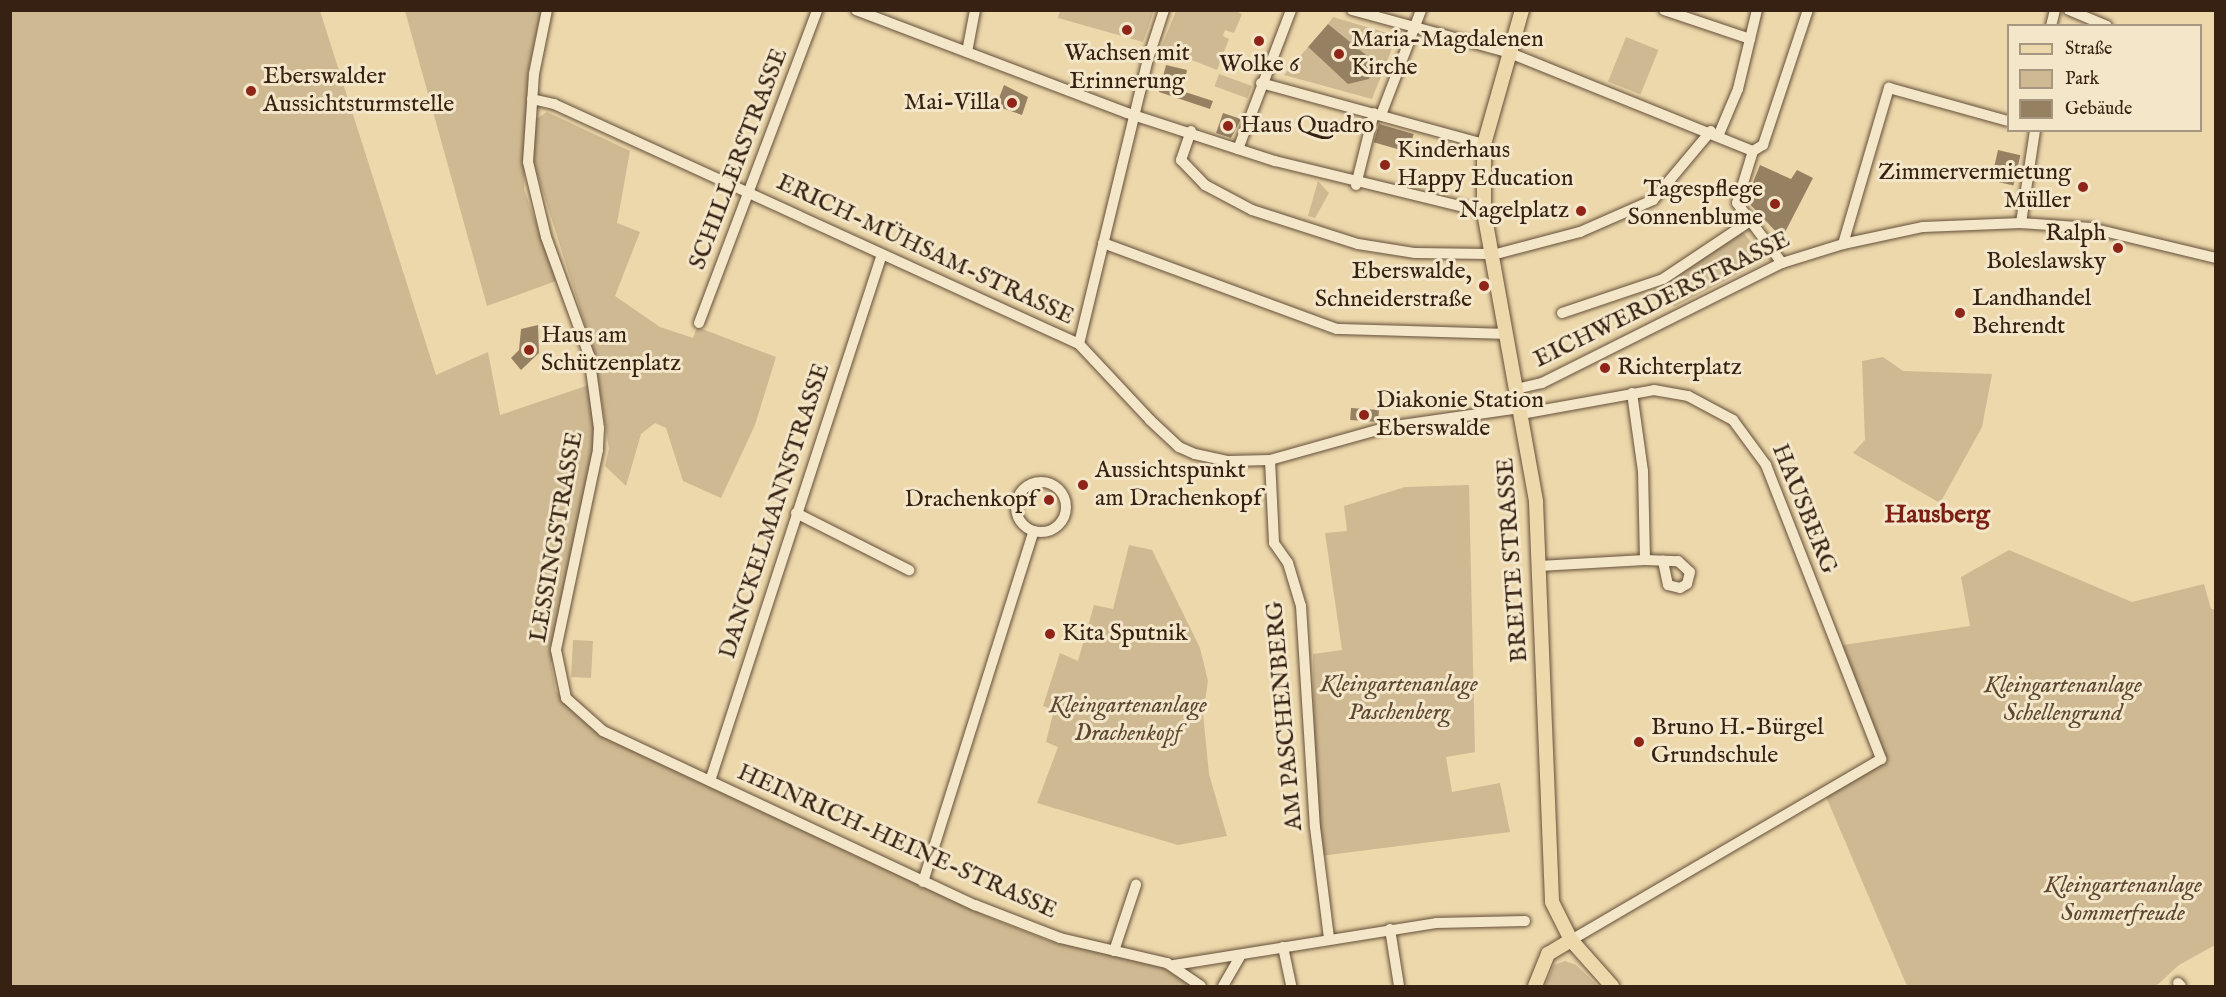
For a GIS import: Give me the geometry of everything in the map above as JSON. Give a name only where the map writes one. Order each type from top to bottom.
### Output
[{"type":"main road","name":"BREITE STRASSE","points":[[1522,10],[1484,144],[1484,212],[1495,254],[1504,334],[1534,482],[1551,902],[1571,940],[1612,987]]},
{"type":"main road","points":[[1535,987],[1548,954],[1571,940]]},
{"type":"street","name":"LESSINGSTRASSE","points":[[547,10],[532,99],[528,139],[531,188],[589,354],[599,428],[598,450],[556,650],[560,684],[566,698],[603,731],[710,781]]},
{"type":"street","name":"SCHILLERSTRASSE","points":[[699,323],[817,10]]},
{"type":"street","points":[[856,10],[1134,114],[1191,131],[1238,149],[1356,185],[1484,212]]},
{"type":"street","points":[[967,52],[975,10]]},
{"type":"street","points":[[1079,344],[1134,114],[1164,10]]},
{"type":"street","points":[[1238,149],[1291,10]]},
{"type":"street","points":[[1352,10],[1510,53],[1715,133],[1753,151]]},
{"type":"street","points":[[1356,185],[1378,114],[1421,10]]},
{"type":"street","points":[[1664,10],[1750,39]]},
{"type":"street","points":[[1191,131],[1181,160],[1205,185],[1252,210],[1358,243],[1414,253],[1495,254],[1580,232],[1653,200],[1715,133],[1750,39],[1757,10]]},
{"type":"street","points":[[1782,264],[1750,221],[1737,197],[1753,151],[1763,145],[1808,10]]},
{"type":"street","points":[[2069,10],[2102,24]]},
{"type":"street","points":[[1262,83],[1484,144]]},
{"type":"street","points":[[1843,244],[1889,88],[2007,121]]},
{"type":"street","name":"ERICH-MÜHSAM-STRASSE","points":[[532,99],[554,104],[1079,344],[1179,447],[1229,461],[1270,459],[1388,427],[1521,411]]},
{"type":"street","points":[[2021,223],[2036,132]]},
{"type":"street","points":[[1562,313],[1603,301],[1682,270],[1750,221]]},
{"type":"street","name":"EICHWERDERSTRASSE","points":[[1516,389],[1542,384],[1782,264],[1843,244],[1923,227],[2021,223],[2132,235],[2216,258]]},
{"type":"street","points":[[1103,243],[1337,329],[1504,334]]},
{"type":"street","name":"DANCKELMANNSTRASSE","points":[[710,781],[882,254]]},
{"type":"street","name":"HAUSBERG","points":[[1521,411],[1632,393],[1671,392],[1700,401],[1733,420],[1760,450],[1881,759],[1571,940]]},
{"type":"street","points":[[1632,393],[1643,471],[1645,560]]},
{"type":"street","name":"AM PASCHENBERG","points":[[1270,459],[1274,543],[1288,563],[1301,606],[1316,839],[1329,938]]},
{"type":"street","points":[[1048,482],[1062,493],[1066,510],[1051,530],[1034,531],[1016,513],[1018,495],[1031,483],[1048,482]]},
{"type":"street","points":[[796,513],[909,570]]},
{"type":"street","points":[[923,882],[1034,531]]},
{"type":"street","points":[[1539,566],[1663,561]]},
{"type":"street","name":"HEINRICH-HEINE-STRASSE","points":[[710,781],[923,882],[1019,924],[1114,951],[1174,965],[1201,987]]},
{"type":"street","points":[[1114,951],[1136,885]]},
{"type":"street","points":[[1174,965],[1240,957],[1329,938],[1390,929],[1525,921]]},
{"type":"street","points":[[1390,929],[1399,987]]},
{"type":"street","points":[[1283,947],[1291,987]]},
{"type":"street","points":[[1223,987],[1240,957]]},
{"type":"green space","name":"Wachsen mit Erinnerung","points":[[1060,10],[1154,11],[1143,42],[1058,18]]},
{"type":"green space","points":[[1233,10],[1242,14],[1234,33],[1225,30],[1223,36],[1229,39],[1217,70],[1161,48],[1176,11]]},
{"type":"green space","points":[[10,11],[320,11],[436,375],[488,352],[500,415],[589,385],[595,445],[551,664],[556,691],[571,710],[601,736],[988,917],[1052,942],[1171,968],[1195,986],[11,986]]},
{"type":"green space","points":[[405,11],[541,11],[528,73],[524,189],[556,281],[487,306]]},
{"type":"green space","points":[[1333,17],[1397,36],[1372,99],[1284,75],[1308,47],[1337,74],[1366,80],[1371,71],[1364,53],[1328,24]]},
{"type":"green space","points":[[1626,37],[1658,50],[1640,95],[1608,82]]},
{"type":"green space","points":[[1219,74],[1252,86],[1247,98],[1215,86]]},
{"type":"green space","points":[[547,112],[630,151],[617,223],[640,232],[615,296],[660,327],[693,338],[697,327],[776,357],[755,425],[721,498],[683,481],[666,428],[655,423],[641,434],[626,486],[605,466],[609,449],[594,353],[532,157],[534,120]]},
{"type":"green space","points":[[1318,181],[1329,193],[1315,218],[1308,216]]},
{"type":"green space","points":[[1743,232],[1765,260],[1674,307],[1663,283]]},
{"type":"green space","points":[[1883,357],[1903,371],[1992,374],[1982,427],[1940,503],[1853,453],[1865,440],[1862,361]]},
{"type":"green space","name":"Kleingartenanlage Paschenberg","points":[[1469,485],[1475,752],[1446,757],[1452,792],[1500,783],[1510,832],[1320,856],[1315,827],[1313,654],[1342,650],[1325,533],[1347,531],[1344,506],[1405,487]]},
{"type":"green space","name":"Kleingartenanlage Drachenkopf","points":[[1129,545],[1152,550],[1200,648],[1208,681],[1203,714],[1209,774],[1227,836],[1178,845],[1037,803],[1058,747],[1046,742],[1054,710],[1043,706],[1060,653],[1078,661],[1094,605],[1113,609]]},
{"type":"green space","name":"Kleingartenanlage Schellengrund","points":[[2009,550],[2132,602],[2204,584],[2211,609],[2216,609],[2215,945],[2179,965],[2156,986],[1907,986],[1824,792],[1880,759],[1836,646],[1970,626],[1961,577]]},
{"type":"green space","points":[[573,640],[593,641],[591,678],[571,677]]},
{"type":"green space","points":[[1565,961],[1576,965],[1598,986],[1545,986],[1554,965]]},
{"type":"building","name":"Maria-Magdalenen Kirche","points":[[1328,24],[1370,58],[1369,79],[1348,84],[1308,47]]},
{"type":"building","points":[[1166,65],[1187,70],[1182,91],[1213,101],[1210,109],[1159,92]]},
{"type":"building","name":"Mai-Villa","points":[[1004,85],[1028,97],[1022,115],[996,106]]},
{"type":"building","name":"Haus Quadro","points":[[1223,113],[1241,119],[1231,138],[1216,133]]},
{"type":"building","points":[[1379,124],[1414,134],[1408,152],[1374,142]]},
{"type":"building","points":[[1998,150],[2020,155],[2013,185],[1991,180]]},
{"type":"building","name":"Tagespflege Sonnenblume","points":[[1760,165],[1791,179],[1797,170],[1813,178],[1782,238],[1746,200]]},
{"type":"building","name":"Haus am Schützenplatz","points":[[538,325],[539,353],[521,370],[511,358],[519,350],[521,329]]},
{"type":"building","name":"Diakonie Station Eberswalde","points":[[1351,408],[1379,410],[1378,422],[1350,420]]},
{"type":"place","name":"Wachsen mit Erinnerung","points":[[1127,30]]},
{"type":"place","name":"Wolke 6","points":[[1259,41]]},
{"type":"place","name":"Maria-Magdalenen Kirche","points":[[1339,54]]},
{"type":"place","name":"Eberswalder Aussichtsturmstelle","points":[[251,91]]},
{"type":"place","name":"Mai-Villa","points":[[1012,103]]},
{"type":"place","name":"Haus Quadro","points":[[1228,126]]},
{"type":"place","name":"Kinderhaus Happy Education","points":[[1385,165]]},
{"type":"place","name":"Zimmervermietung Müller","points":[[2083,187]]},
{"type":"place","name":"Tagespflege Sonnenblume","points":[[1775,204]]},
{"type":"place","name":"Nagelplatz","points":[[1581,211]]},
{"type":"place","name":"Ralph Boleslawsky","points":[[2118,248]]},
{"type":"place","name":"Eberswalde, Schneiderstraße","points":[[1484,286]]},
{"type":"place","name":"Landhandel Behrendt","points":[[1960,313]]},
{"type":"place","name":"Haus am Schützenplatz","points":[[529,350]]},
{"type":"place","name":"Richterplatz","points":[[1605,368]]},
{"type":"place","name":"Diakonie Station Eberswalde","points":[[1364,415]]},
{"type":"place","name":"Aussichtspunkt am Drachenkopf","points":[[1083,485]]},
{"type":"place","name":"Drachenkopf","points":[[1049,500]]},
{"type":"place","name":"Kita Sputnik","points":[[1050,634]]},
{"type":"place","name":"Bruno H.-Bürgel Grundschule","points":[[1639,742]]},
{"type":"district","name":"Hausberg","points":[[1937,515]]},
{"type":"park label","name":"Kleingartenanlage Sommerfreude","points":[[2123,900]]}]
